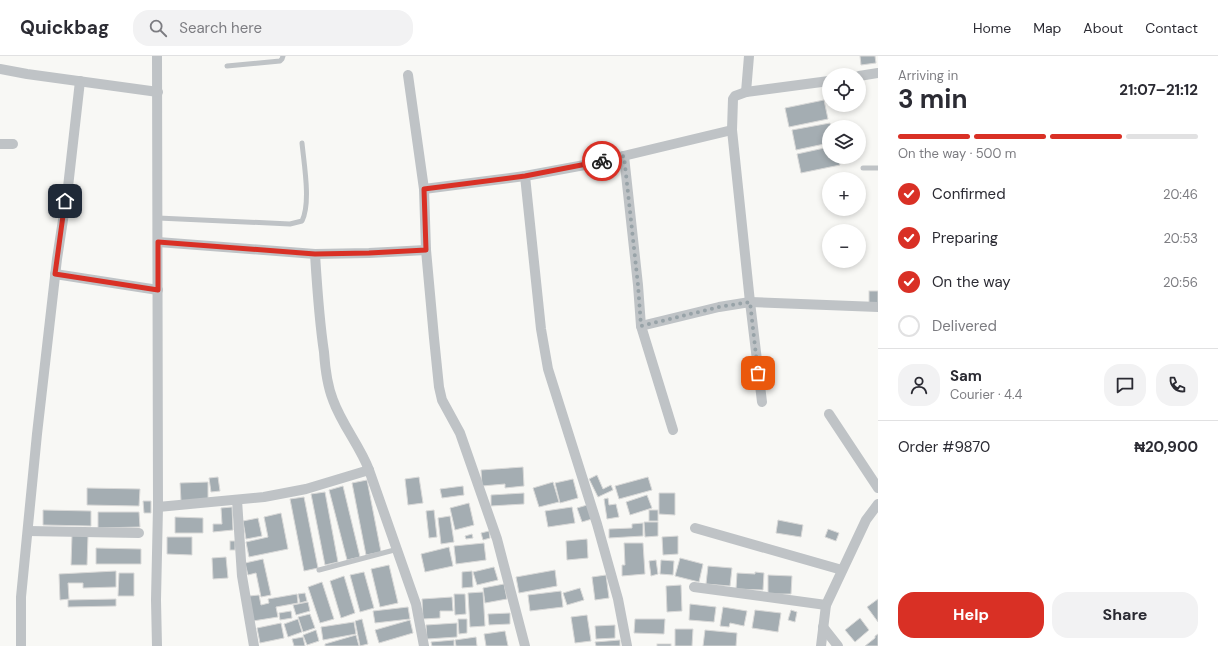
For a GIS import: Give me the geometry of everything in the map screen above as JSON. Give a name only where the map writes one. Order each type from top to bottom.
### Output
[{"type":"street","points":[[157,56],[157,646]]},
{"type":"street","points":[[746,92],[748,56]]},
{"type":"street","points":[[0,69],[158,92]]},
{"type":"street","points":[[866,75],[878,73]]},
{"type":"street","points":[[408,74],[424,189],[426,250],[439,387],[442,400],[460,433],[497,539],[525,646]]},
{"type":"street","points":[[21,646],[21,597],[55,274],[68,187],[80,81]]},
{"type":"street","points":[[762,402],[732,130],[733,100],[735,96],[746,92],[822,82]]},
{"type":"street","points":[[424,189],[525,176],[590,164],[732,130]]},
{"type":"street","points":[[0,144],[13,144]]},
{"type":"street","points":[[624,156],[641,326],[673,430]]},
{"type":"street","points":[[525,176],[541,329],[548,369],[597,524],[618,599],[627,646]]},
{"type":"street","points":[[158,242],[315,254],[426,250]]},
{"type":"street","points":[[315,254],[319,318],[326,370],[332,399],[344,426],[366,461],[416,604],[424,646]]},
{"type":"street","points":[[55,274],[158,290]]},
{"type":"street","points":[[641,326],[719,307],[750,302],[878,307]]},
{"type":"street","points":[[829,414],[878,488]]},
{"type":"street","points":[[158,507],[264,497],[306,489],[369,470]]},
{"type":"street","points":[[238,500],[242,576],[254,646]]},
{"type":"street","points":[[821,646],[826,605],[866,520],[878,504]]},
{"type":"street","points":[[695,528],[842,570]]},
{"type":"street","points":[[28,531],[139,533]]},
{"type":"street","points":[[694,587],[826,605]]},
{"type":"street","points":[[823,627],[838,646]]},
{"type":"lane","points":[[227,66],[280,61],[283,56]]},
{"type":"lane","points":[[158,218],[290,224],[302,221],[305,215],[307,203],[302,143]]},
{"type":"lane","points":[[863,168],[878,168]]},
{"type":"lane","points":[[319,570],[398,549]]},
{"type":"building","points":[[860,56],[875,56],[876,63],[861,65]]},
{"type":"building","points":[[822,100],[822,112],[827,112],[828,119],[789,127],[785,108]]},
{"type":"building","points":[[822,124],[822,144],[796,150],[792,130]]},
{"type":"building","points":[[822,149],[822,164],[840,165],[801,173],[797,154]]},
{"type":"building","points":[[869,291],[878,291],[878,305],[869,305]]},
{"type":"building","points":[[523,467],[524,486],[505,488],[505,484],[482,486],[481,470]]},
{"type":"building","points":[[597,475],[603,489],[611,485],[613,490],[598,497],[589,479]]},
{"type":"building","points":[[218,477],[220,491],[211,492],[209,478]]},
{"type":"building","points":[[419,477],[423,503],[408,505],[405,479]]},
{"type":"building","points":[[648,477],[652,490],[619,499],[615,486]]},
{"type":"building","points":[[573,479],[578,498],[560,503],[555,483]]},
{"type":"building","points":[[367,480],[381,552],[366,555],[352,483]]},
{"type":"building","points":[[208,482],[208,500],[181,501],[180,483]]},
{"type":"building","points":[[553,482],[559,502],[539,507],[533,488]]},
{"type":"building","points":[[343,486],[360,557],[347,560],[329,490]]},
{"type":"building","points":[[463,486],[464,495],[442,498],[440,489]]},
{"type":"building","points":[[87,488],[140,489],[139,506],[87,505]]},
{"type":"building","points":[[325,492],[338,562],[325,565],[311,494]]},
{"type":"building","points":[[524,493],[524,504],[491,506],[491,495]]},
{"type":"building","points":[[659,493],[675,493],[675,515],[659,514]]},
{"type":"building","points":[[647,495],[652,508],[630,515],[626,502]]},
{"type":"building","points":[[304,497],[318,568],[304,571],[290,499]]},
{"type":"building","points":[[608,498],[609,505],[616,504],[619,517],[607,519],[604,499]]},
{"type":"building","points":[[143,501],[151,501],[151,513],[144,513]]},
{"type":"building","points":[[469,503],[474,525],[455,530],[450,508]]},
{"type":"building","points":[[587,505],[592,519],[582,522],[577,508]]},
{"type":"building","points":[[232,507],[233,530],[213,532],[213,524],[222,524],[221,508]]},
{"type":"building","points":[[572,507],[575,523],[548,527],[545,511]]},
{"type":"building","points":[[43,510],[91,511],[91,526],[43,525]]},
{"type":"building","points":[[434,510],[437,537],[429,538],[426,511]]},
{"type":"building","points":[[649,510],[658,510],[658,521],[649,521]]},
{"type":"building","points":[[98,512],[139,512],[140,527],[98,528]]},
{"type":"building","points":[[281,513],[288,549],[249,557],[246,542],[268,537],[264,517]]},
{"type":"building","points":[[450,516],[454,542],[441,544],[438,518]]},
{"type":"building","points":[[175,517],[203,518],[203,533],[175,533]]},
{"type":"building","points":[[258,518],[262,536],[246,539],[243,521]]},
{"type":"building","points":[[778,520],[803,525],[801,537],[776,533]]},
{"type":"building","points":[[644,522],[658,522],[658,536],[645,537]]},
{"type":"building","points":[[643,523],[643,536],[609,538],[609,529],[632,528],[632,524]]},
{"type":"building","points":[[828,529],[839,533],[836,541],[825,537]]},
{"type":"building","points":[[489,531],[490,538],[483,540],[481,533]]},
{"type":"building","points":[[472,534],[473,538],[466,539],[465,536]]},
{"type":"building","points":[[72,535],[88,536],[87,565],[71,565]]},
{"type":"building","points":[[678,536],[678,554],[663,555],[662,537]]},
{"type":"building","points":[[167,537],[192,537],[192,555],[167,554]]},
{"type":"building","points":[[587,539],[588,558],[567,560],[566,541]]},
{"type":"building","points":[[230,541],[235,541],[235,550],[230,550]]},
{"type":"building","points":[[484,543],[486,560],[456,564],[454,546]]},
{"type":"building","points":[[624,543],[643,543],[645,574],[622,576],[622,565],[625,565]]},
{"type":"building","points":[[449,547],[453,566],[425,572],[421,554]]},
{"type":"building","points":[[96,548],[141,549],[141,564],[96,564]]},
{"type":"building","points":[[226,557],[228,578],[213,579],[212,558]]},
{"type":"building","points":[[680,558],[703,564],[699,582],[675,576]]},
{"type":"building","points":[[263,559],[271,595],[261,597],[256,573],[248,575],[245,563]]},
{"type":"building","points":[[656,560],[658,574],[651,576],[649,561]]},
{"type":"building","points":[[661,560],[674,561],[673,575],[660,574]]},
{"type":"building","points":[[389,565],[398,603],[380,607],[371,569]]},
{"type":"building","points":[[708,566],[732,568],[730,586],[706,584]]},
{"type":"building","points":[[494,567],[498,580],[477,585],[473,572]]},
{"type":"building","points":[[555,570],[557,586],[519,593],[516,577]]},
{"type":"building","points":[[116,571],[116,587],[83,588],[83,583],[68,583],[69,599],[60,600],[59,574]]},
{"type":"building","points":[[472,571],[473,587],[462,588],[462,572]]},
{"type":"building","points":[[364,572],[374,608],[360,612],[350,575]]},
{"type":"building","points":[[755,572],[764,573],[763,590],[736,589],[737,573],[755,574]]},
{"type":"building","points":[[119,573],[134,573],[134,596],[118,596]]},
{"type":"building","points":[[606,575],[609,598],[595,600],[592,577]]},
{"type":"building","points":[[768,575],[792,576],[791,594],[768,594]]},
{"type":"building","points":[[344,576],[355,613],[341,618],[330,581]]},
{"type":"building","points":[[322,582],[334,619],[320,623],[308,587]]},
{"type":"building","points":[[504,584],[507,599],[485,603],[483,588]]},
{"type":"building","points":[[681,585],[682,611],[667,612],[666,586]]},
{"type":"building","points":[[580,588],[584,600],[567,605],[563,593]]},
{"type":"building","points":[[561,591],[563,607],[530,611],[528,595]]},
{"type":"building","points":[[483,592],[485,626],[470,627],[468,593]]},
{"type":"building","points":[[305,593],[307,601],[300,603],[298,594]]},
{"type":"building","points":[[297,594],[298,603],[276,607],[278,617],[253,621],[249,596],[259,595],[261,605],[269,603],[268,599]]},
{"type":"building","points":[[454,594],[465,594],[466,614],[455,615]]},
{"type":"building","points":[[452,597],[453,611],[440,611],[440,618],[423,619],[422,599]]},
{"type":"building","points":[[116,599],[116,606],[68,607],[68,600]]},
{"type":"building","points":[[878,599],[878,622],[867,607]]},
{"type":"building","points":[[308,602],[310,611],[296,615],[293,605]]},
{"type":"building","points":[[690,604],[716,607],[714,622],[689,620]]},
{"type":"building","points":[[408,607],[410,619],[375,623],[373,611]]},
{"type":"building","points":[[723,607],[747,611],[744,626],[730,623],[729,627],[720,626]]},
{"type":"building","points":[[755,610],[781,613],[778,632],[752,628]]},
{"type":"building","points":[[791,610],[797,612],[795,622],[788,620]]},
{"type":"building","points":[[291,611],[292,618],[280,620],[279,613]]},
{"type":"building","points":[[510,613],[510,624],[489,625],[488,614]]},
{"type":"building","points":[[310,614],[315,628],[303,632],[298,617]]},
{"type":"building","points":[[587,615],[591,641],[575,643],[571,617]]},
{"type":"building","points":[[860,618],[869,630],[855,642],[845,630]]},
{"type":"building","points":[[298,619],[302,632],[288,637],[284,624]]},
{"type":"building","points":[[362,619],[368,644],[360,646],[355,621]]},
{"type":"building","points":[[458,619],[467,619],[467,633],[459,634]]},
{"type":"building","points":[[635,619],[665,619],[664,634],[634,633]]},
{"type":"building","points":[[410,620],[413,633],[379,643],[375,630]]},
{"type":"building","points":[[354,622],[356,634],[323,640],[321,627]]},
{"type":"building","points":[[281,623],[284,638],[260,643],[257,628]]},
{"type":"building","points":[[457,623],[457,637],[427,639],[426,625]]},
{"type":"building","points":[[615,625],[615,638],[596,639],[595,626]]},
{"type":"building","points":[[675,629],[693,629],[692,646],[675,646]]},
{"type":"building","points":[[316,630],[319,641],[307,645],[303,635]]},
{"type":"building","points":[[705,630],[737,633],[736,646],[703,646]]},
{"type":"building","points":[[505,631],[508,646],[486,646],[484,634]]},
{"type":"building","points":[[878,634],[878,646],[865,646],[875,638]]},
{"type":"building","points":[[356,635],[359,646],[325,646],[325,644]]},
{"type":"building","points":[[303,637],[305,646],[294,646],[292,639]]},
{"type":"building","points":[[476,637],[477,646],[456,646],[455,640]]},
{"type":"building","points":[[454,640],[454,646],[432,646],[431,642]]},
{"type":"building","points":[[620,640],[620,646],[596,646],[595,642]]},
{"type":"building","points":[[657,644],[671,644],[671,646],[657,646]]},
{"type":"way so far","points":[[602,161],[624,156],[641,326],[719,307],[750,302],[758,373]]},
{"type":"route","points":[[65,201],[55,274],[158,290],[158,242],[315,254],[426,250],[424,189],[525,176],[602,161]]}]
